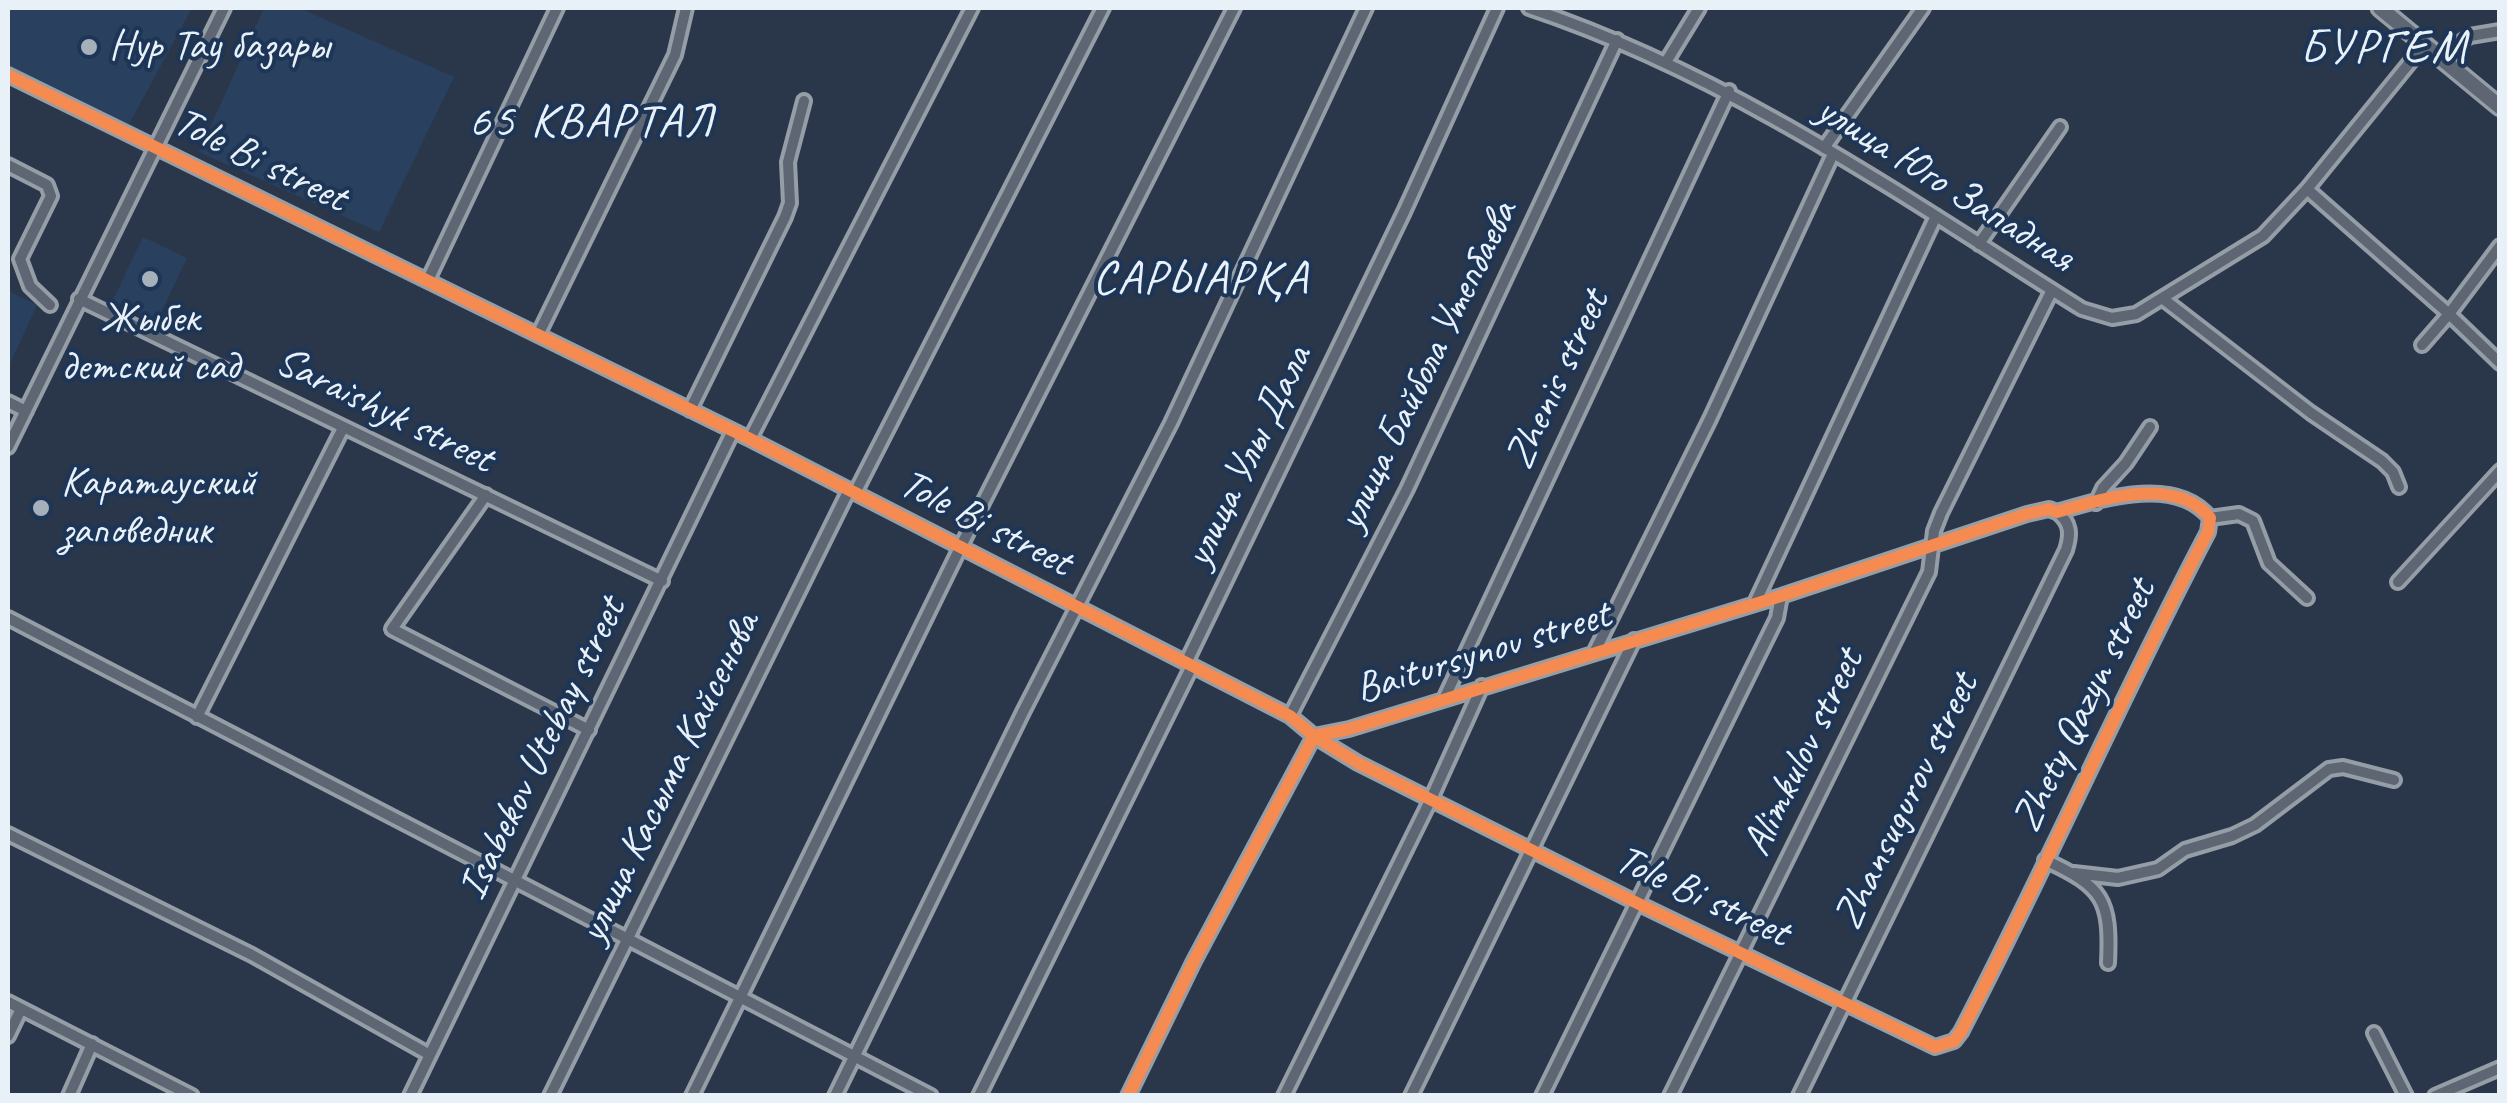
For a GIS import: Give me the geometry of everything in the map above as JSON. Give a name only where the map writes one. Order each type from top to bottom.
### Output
[{"type":"main road","points":[[2380,8],[2500,107]]},
{"type":"street","points":[[8,447],[224,8]]},
{"type":"street","points":[[428,280],[557,8]]},
{"type":"street","points":[[538,335],[675,55],[686,8]]},
{"type":"street","points":[[750,440],[972,8]]},
{"type":"street","name":"улица Касыма Кайсенова","points":[[550,1096],[852,491],[1103,8]]},
{"type":"street","points":[[692,1096],[960,548],[1234,8]]},
{"type":"street","points":[[834,1096],[1171,423],[1366,8]]},
{"type":"street","name":"улица Улы Дала","points":[[979,1096],[1189,664],[1498,8]]},
{"type":"street","name":"улица Юго Западная","points":[[1530,8],[1618,40],[1728,91],[2082,309],[2112,318],[2136,314],[2254,243],[2306,189],[2424,46]]},
{"type":"street","points":[[1666,62],[1699,8]]},
{"type":"street","points":[[1595,651],[1710,419],[1829,151],[1923,8]]},
{"type":"street","points":[[2438,57],[2470,36],[2500,32]]},
{"type":"street","name":"улица Байбола Утепбаева","points":[[1290,716],[1416,471],[1618,40]]},
{"type":"street","name":"Tole Bi street","points":[[8,75],[852,491],[1290,716],[1358,763],[1926,1043]]},
{"type":"street","name":"Zhenis street","points":[[1445,697],[1728,91]]},
{"type":"street","points":[[690,410],[785,217],[790,203],[788,162],[804,101]]},
{"type":"street","points":[[1980,244],[2060,127]]},
{"type":"street","points":[[8,166],[50,190],[20,260],[30,286],[50,304]]},
{"type":"street","points":[[2306,189],[2500,363]]},
{"type":"street","points":[[1755,603],[1936,216]]},
{"type":"street","points":[[2422,345],[2500,246]]},
{"type":"street","name":"Alimkulov street","points":[[1670,1096],[1929,572],[1941,513],[2052,290]]},
{"type":"street","name":"Saraishyk street","points":[[80,298],[662,581]]},
{"type":"street","points":[[2162,298],[2311,413],[2382,461],[2394,472],[2399,487]]},
{"type":"street","points":[[8,402],[26,412]]},
{"type":"street","points":[[2096,503],[2150,427]]},
{"type":"street","points":[[198,717],[343,428]]},
{"type":"street","name":"Isabekov Utebay street","points":[[410,1096],[733,431]]},
{"type":"street","points":[[2398,582],[2500,471]]},
{"type":"street","points":[[2057,512],[2160,492],[2190,500],[2210,518],[2239,514],[2253,521],[2269,563],[2307,598]]},
{"type":"street","points":[[486,495],[392,629],[588,730]]},
{"type":"street","name":"Baitursynov street","points":[[1128,1096],[1314,736],[1349,729],[1782,596],[2027,514],[2057,512]]},
{"type":"street","name":"Zhansugurov street","points":[[1799,1096],[2070,536],[2068,524],[2057,512]]},
{"type":"street","name":"Zhety Qazyn street","points":[[1926,1043],[1944,1046],[1961,1032],[2208,532],[2210,518]]},
{"type":"street","points":[[1542,1096],[1777,618],[1782,596]]},
{"type":"street","points":[[8,618],[931,1096]]},
{"type":"street","points":[[1411,1096],[1634,640]]},
{"type":"street","points":[[1284,1096],[1482,686]]},
{"type":"street","points":[[2074,874],[2118,878],[2158,869],[2185,850],[2232,836],[2254,824],[2329,769],[2342,767],[2394,780]]},
{"type":"street","points":[[8,834],[252,955],[430,1054]]},
{"type":"street","points":[[2045,860],[2074,874],[2099,894],[2110,928],[2108,963]]},
{"type":"street","points":[[8,1002],[192,1096]]},
{"type":"street","points":[[8,1036],[21,1009]]},
{"type":"street","points":[[2374,1032],[2406,1096]]},
{"type":"street","points":[[69,1096],[92,1044]]},
{"type":"street","points":[[2435,1096],[2456,1092],[2500,1068]]},
{"type":"shaded area","name":"Нур Тау базары","points":[[8,8],[192,8],[127,128],[8,72]]},
{"type":"shaded area","points":[[264,8],[299,8],[454,77],[379,232],[199,152]]},
{"type":"shaded area","name":"Жыбек детский сад","points":[[143,237],[187,258],[157,321],[113,300]]},
{"type":"shaded area","points":[[8,291],[37,305],[8,368]]},
{"type":"cycle path","points":[[8,75],[750,439],[1290,716],[1314,736],[1358,763],[1935,1047],[1954,1041],[1961,1032],[2208,532],[2210,518],[2196,505],[2159,494],[2116,497],[2057,512],[2049,509],[2027,514],[1781,596],[1349,729],[1314,736],[1194,961],[1128,1096]]},
{"type":"place","name":"Нур Тау базары","points":[[89,47]]},
{"type":"place","name":"Жыбек детский сад","points":[[150,279]]},
{"type":"place","name":"Каратауский заповедник","points":[[41,508]]},
{"type":"district","name":"БУРГЕМ","points":[[2384,49]]},
{"type":"district","name":"65 КВАРТАЛ","points":[[592,123]]},
{"type":"district","name":"САРЫАРҚА","points":[[1201,280]]}]
